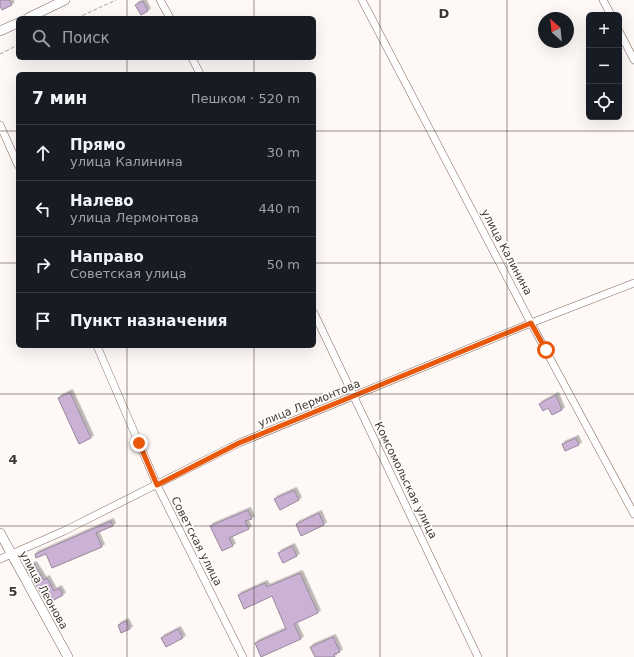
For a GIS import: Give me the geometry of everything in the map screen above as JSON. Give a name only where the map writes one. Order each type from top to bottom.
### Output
[{"type":"main road","points":[[32,16],[65,0]]},
{"type":"main road","points":[[0,31],[16,24]]},
{"type":"main road","name":"улица Леонова","points":[[0,533],[10,554],[68,657]]},
{"type":"street","points":[[160,0],[169,16]]},
{"type":"street","name":"улица Калинина","points":[[362,0],[531,323],[634,514]]},
{"type":"street","points":[[603,0],[609,12]]},
{"type":"street","points":[[622,37],[634,60]]},
{"type":"street","points":[[193,60],[199,72]]},
{"type":"street","points":[[0,125],[16,161]]},
{"type":"street","name":"улица Лермонтова","points":[[0,559],[64,531],[239,443],[531,323],[634,283]]},
{"type":"street","name":"Комсомольская улица","points":[[316,317],[478,657]]},
{"type":"street","name":"Советская улица","points":[[98,348],[157,485],[243,657]]},
{"type":"path","points":[[81,16],[116,0]]},
{"type":"path","points":[[0,54],[16,47]]},
{"type":"building","points":[[0,0],[9,0],[12,5],[2,10]]},
{"type":"building","points":[[143,1],[148,11],[141,15],[135,5]]},
{"type":"building","points":[[70,392],[91,438],[79,444],[58,398]]},
{"type":"building","points":[[556,395],[562,410],[552,415],[548,408],[543,411],[539,404]]},
{"type":"building","points":[[576,438],[579,445],[565,451],[562,444]]},
{"type":"building","points":[[294,490],[299,500],[280,510],[274,499]]},
{"type":"building","points":[[248,510],[252,519],[245,521],[249,529],[229,538],[233,546],[222,551],[210,526]]},
{"type":"building","points":[[319,513],[324,525],[301,536],[296,524]]},
{"type":"building","points":[[111,521],[113,526],[96,533],[102,547],[52,568],[46,554],[36,558],[35,554]]},
{"type":"building","points":[[292,546],[297,556],[283,563],[278,553]]},
{"type":"building","points":[[34,564],[44,580],[47,578],[54,591],[59,588],[63,595],[47,604],[26,568]]},
{"type":"building","points":[[300,573],[318,613],[294,624],[301,639],[261,657],[255,643],[286,629],[272,596],[244,609],[238,595],[265,583],[267,587]]},
{"type":"building","points":[[126,621],[130,629],[121,633],[118,625]]},
{"type":"building","points":[[178,629],[183,638],[166,647],[161,638]]},
{"type":"building","points":[[333,637],[340,652],[334,654],[335,657],[315,657],[310,647]]},
{"type":"route","points":[[139,443],[157,485],[239,443],[531,323],[546,350]]}]
